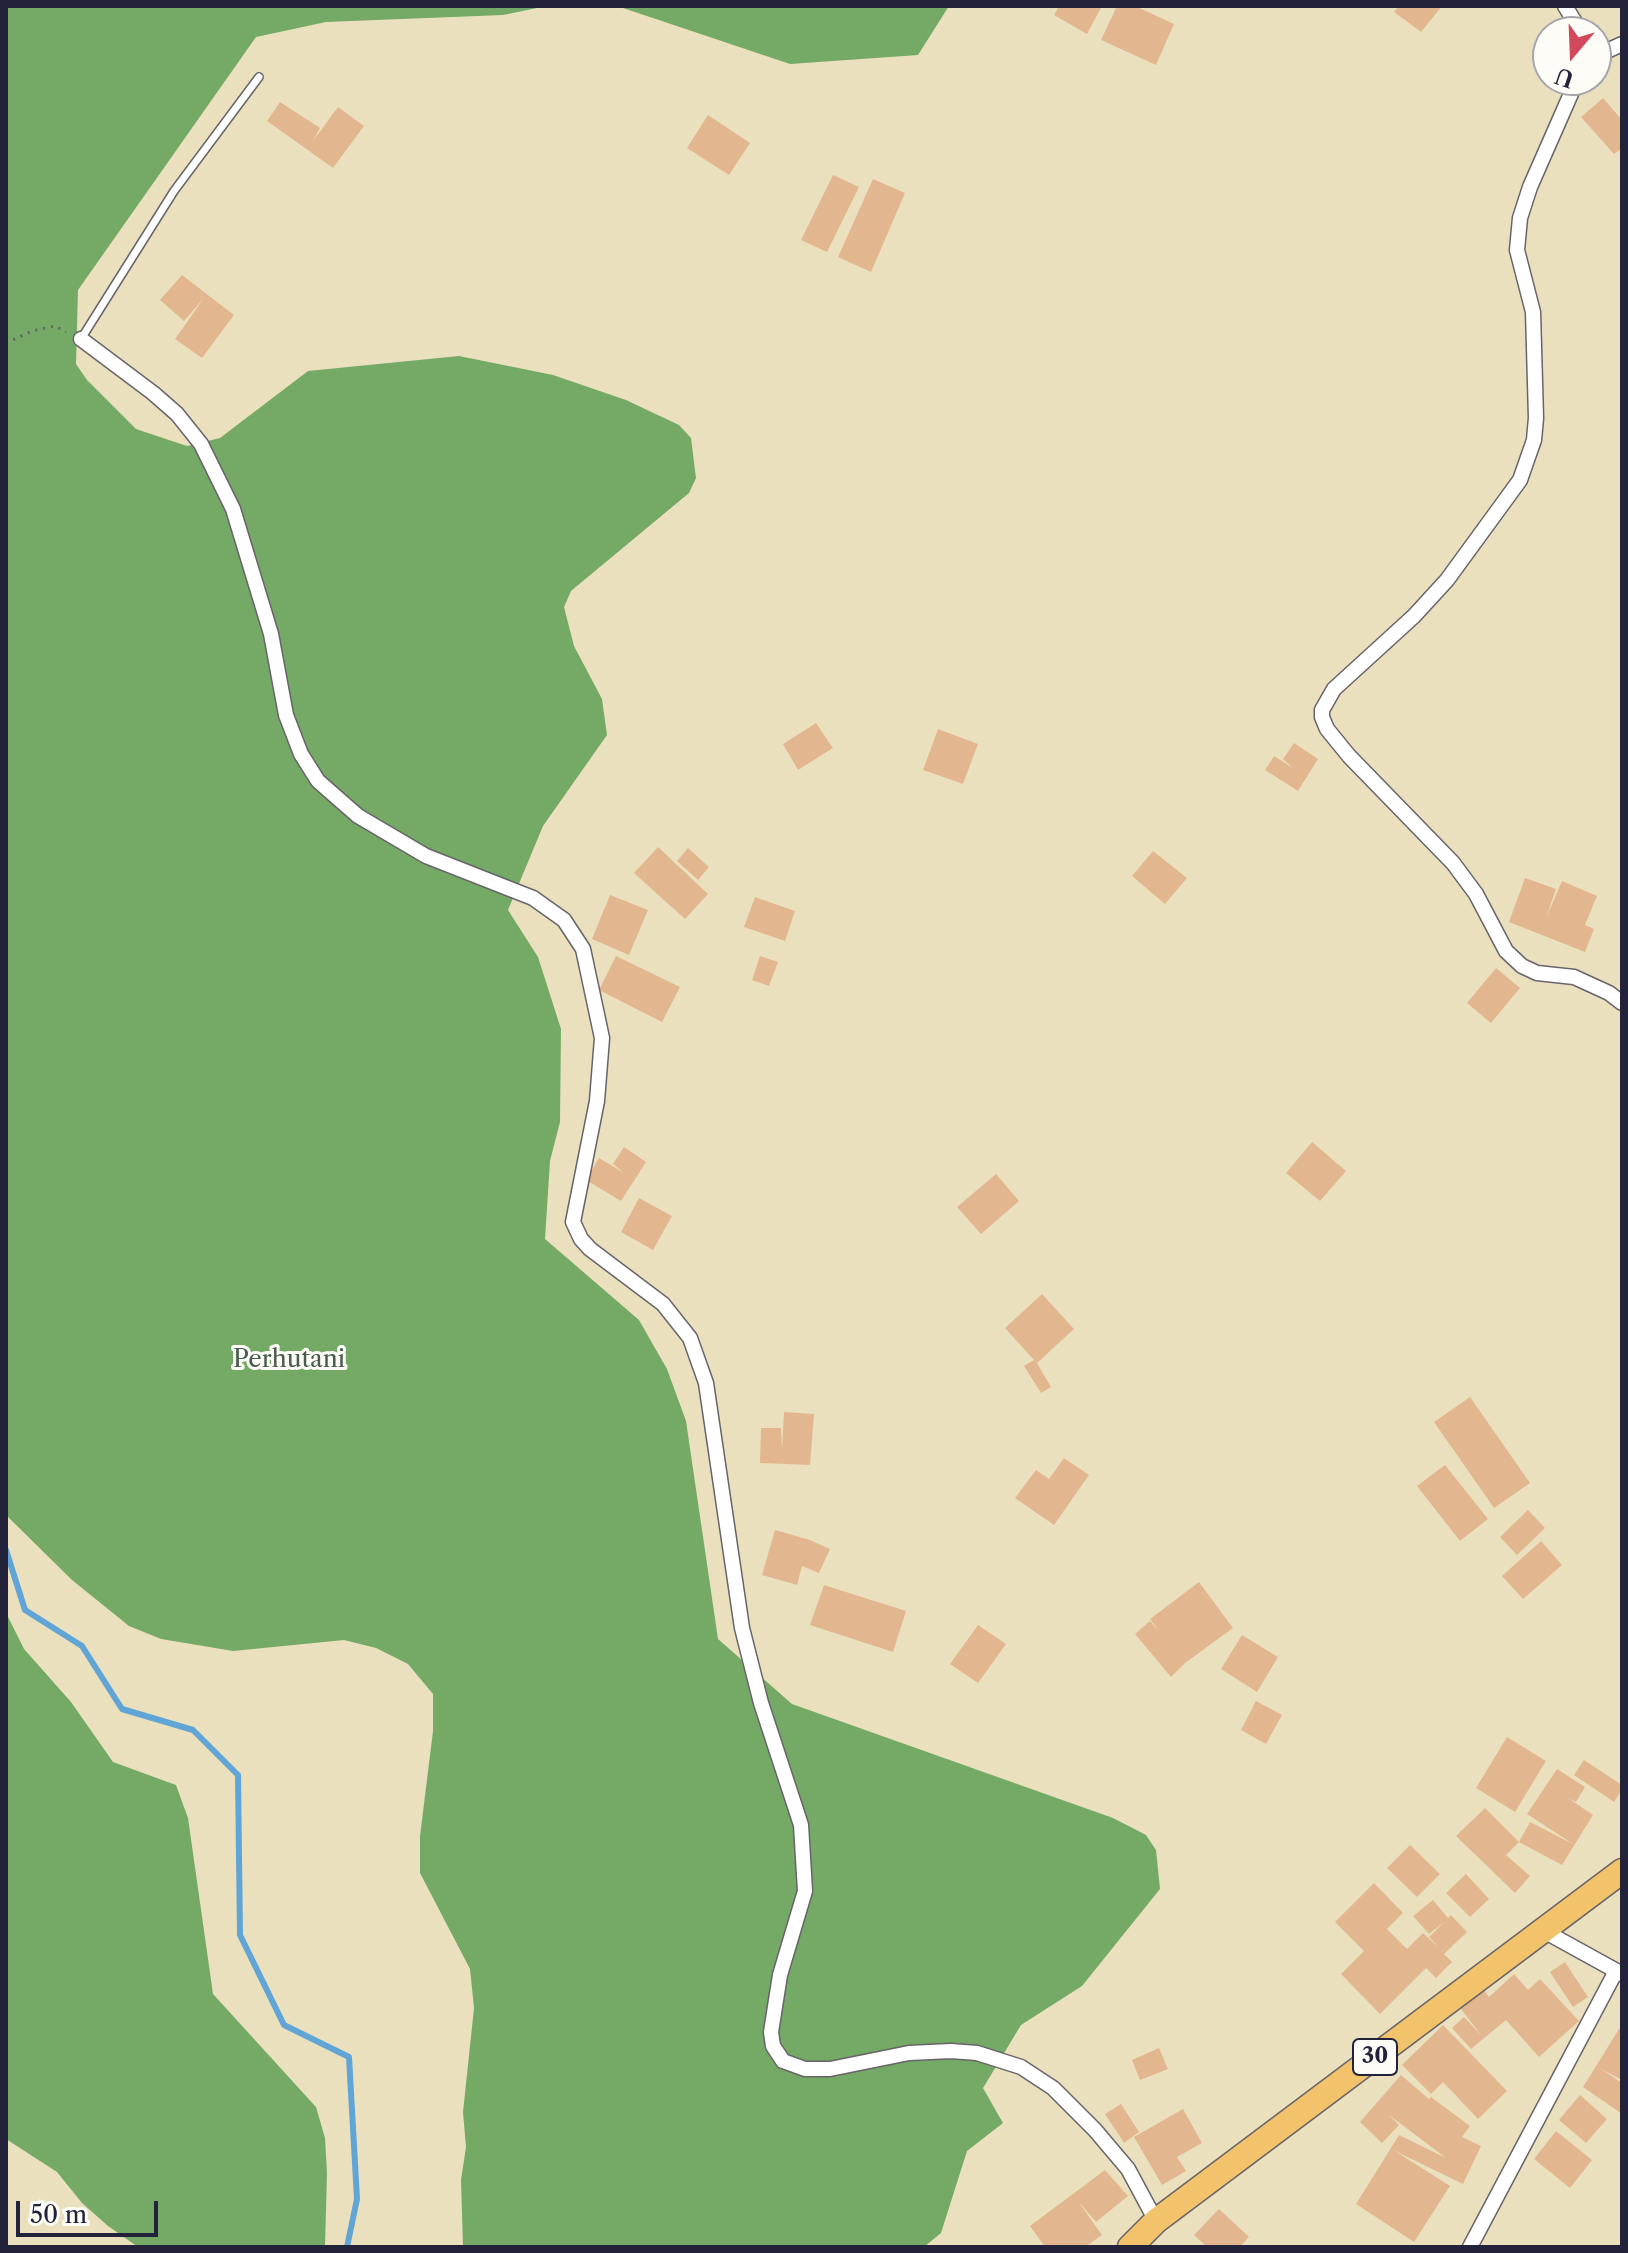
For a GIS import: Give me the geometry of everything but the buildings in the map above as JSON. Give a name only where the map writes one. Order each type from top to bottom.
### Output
[{"type":"highway","name":"30","points":[[1130,2247],[1156,2221],[1622,1871]]},
{"type":"street","points":[[1570,96],[1530,187],[1520,218],[1517,250],[1533,312],[1536,418],[1534,440],[1520,480],[1447,580],[1414,616],[1334,689],[1322,710],[1322,717],[1327,729],[1349,756],[1453,863],[1476,894],[1506,951],[1522,966],[1537,973],[1574,977],[1617,997],[1622,1003]]},
{"type":"street","points":[[81,339],[177,414],[201,444],[233,509],[271,634],[286,715],[301,754],[318,781],[358,816],[426,856],[533,898],[564,920],[583,949],[602,1038],[597,1101],[573,1222],[590,1249],[663,1304],[690,1338],[706,1383],[742,1628],[761,1703],[801,1825],[805,1891],[780,1975],[773,2013],[771,2032],[778,2054],[783,2061],[805,2069],[830,2069],[909,2053],[951,2051],[977,2053],[1021,2067],[1053,2088],[1095,2130],[1128,2169],[1156,2221]]},
{"type":"street","points":[[1470,2247],[1619,1973],[1544,1931]]},
{"type":"lane","points":[[81,339],[174,191],[259,77]]},
{"type":"path","points":[[6,343],[32,331],[55,326],[81,339]]},
{"type":"green space","name":"Perhutani","points":[[6,6],[547,6],[503,15],[326,22],[256,37],[78,290],[76,364],[87,380],[136,429],[187,446],[220,438],[308,371],[459,356],[553,375],[626,400],[679,425],[691,438],[696,478],[689,493],[571,591],[564,607],[574,646],[602,699],[607,735],[543,826],[508,910],[538,957],[561,1029],[560,1122],[550,1161],[545,1239],[639,1320],[667,1369],[686,1421],[718,1639],[792,1704],[1113,1818],[1146,1835],[1156,1850],[1160,1889],[1082,1986],[1021,2025],[983,2088],[1003,2123],[967,2151],[941,2233],[924,2247],[463,2247],[461,2180],[466,2147],[463,2112],[474,2008],[470,1969],[420,1873],[420,1836],[433,1731],[433,1694],[408,1664],[376,1648],[344,1640],[233,1651],[161,1639],[129,1626],[72,1580],[6,1515]]},
{"type":"green space","points":[[617,6],[949,6],[918,55],[790,64]]},
{"type":"green space","points":[[6,1613],[24,1649],[71,1702],[113,1762],[176,1785],[188,1818],[213,1994],[316,2107],[325,2138],[325,2247],[138,2247],[82,2203],[57,2172],[6,2139]]},
{"type":"waterway","points":[[6,1550],[25,1610],[82,1646],[122,1709],[193,1730],[238,1775],[240,1935],[284,2025],[349,2057],[357,2199],[347,2247]]}]
